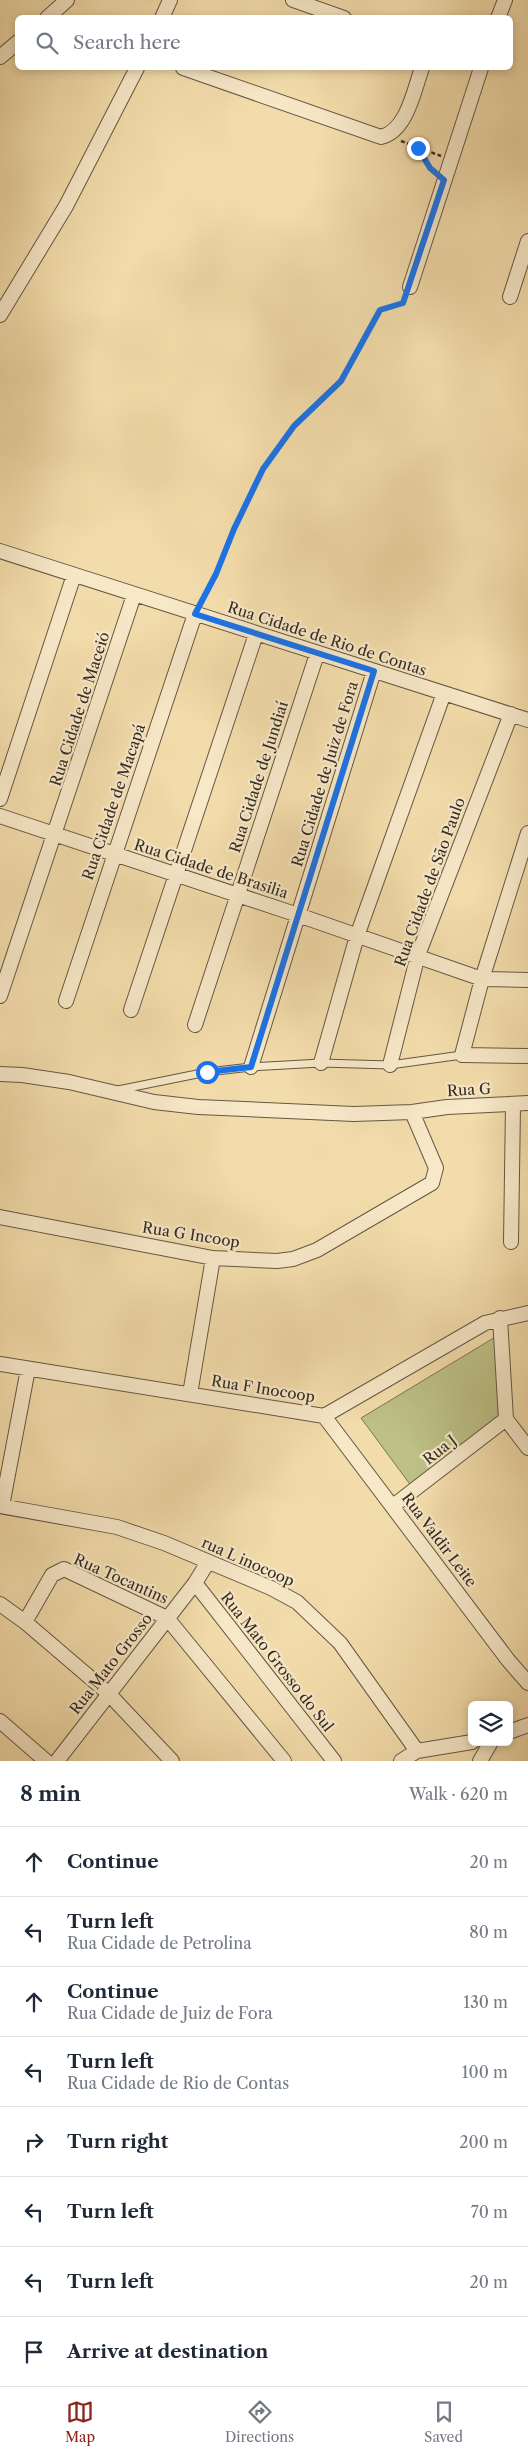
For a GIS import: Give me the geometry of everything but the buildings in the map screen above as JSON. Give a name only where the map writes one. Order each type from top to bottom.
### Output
[{"type":"street","points":[[50,15],[67,0]]},
{"type":"street","points":[[163,15],[170,0]]},
{"type":"street","points":[[293,0],[336,15]]},
{"type":"street","points":[[499,15],[505,0]]},
{"type":"street","points":[[0,58],[15,45]]},
{"type":"street","points":[[0,315],[66,206],[136,70]]},
{"type":"street","points":[[189,70],[381,137],[389,135],[397,128],[405,114],[421,70]]},
{"type":"street","points":[[410,287],[480,70]]},
{"type":"street","points":[[510,297],[527,245]]},
{"type":"street","name":"Rua Cidade de Rio de Contas","points":[[1,554],[74,575],[528,720]]},
{"type":"street","points":[[0,800],[74,575]]},
{"type":"street","name":"Rua Cidade de Maceió","points":[[0,996],[56,834],[134,595]]},
{"type":"street","name":"Rua Cidade de Macapá","points":[[66,1002],[113,855],[195,614]]},
{"type":"street","points":[[131,1010],[178,874],[256,634]]},
{"type":"street","name":"Rua Cidade de Jundiaí","points":[[195,1025],[317,654]]},
{"type":"street","name":"Rua Cidade de Juiz de Fora","points":[[251,1067],[374,671]]},
{"type":"street","points":[[321,1063],[357,936],[444,693]]},
{"type":"street","name":"Rua Cidade de São Paulo","points":[[390,1065],[418,955],[511,714]]},
{"type":"street","name":"Rua Cidade de Brasilia","points":[[0,816],[418,955],[482,979],[528,980]]},
{"type":"street","points":[[528,833],[482,979],[462,1055],[528,1056]]},
{"type":"street","name":"Rua G","points":[[0,1074],[22,1075],[113,1091],[154,1102],[198,1106],[354,1114],[412,1112],[447,1107],[528,1103]]},
{"type":"street","points":[[512,1242],[513,1105]]},
{"type":"street","name":"Rua G Incoop","points":[[0,1217],[213,1258],[277,1261],[293,1259],[317,1250],[432,1183],[436,1168],[412,1112]]},
{"type":"street","points":[[190,1394],[213,1258]]},
{"type":"street","name":"Rua F Inocoop","points":[[0,1364],[324,1416],[485,1324],[500,1318],[528,1313]]},
{"type":"street","points":[[500,1318],[506,1419],[528,1448]]},
{"type":"street","points":[[1,1506],[28,1369]]},
{"type":"street","name":"Rua Valdir Leite","points":[[324,1416],[508,1660],[528,1683]]},
{"type":"street","name":"Rua J","points":[[393,1506],[506,1419]]},
{"type":"street","name":"rua L inocoop","points":[[1,1506],[116,1527],[164,1543],[272,1588],[297,1602],[340,1643],[416,1751]]},
{"type":"street","name":"Rua Mato Grosso","points":[[57,1761],[195,1583],[208,1562]]},
{"type":"street","name":"Rua Tocantins","points":[[25,1622],[52,1575],[64,1569],[167,1618],[284,1761]]},
{"type":"street","name":"Rua Mato Grosso do Sul","points":[[195,1583],[334,1761]]},
{"type":"street","points":[[0,1604],[25,1622],[108,1693],[172,1761]]},
{"type":"street","points":[[0,1721],[46,1761]]},
{"type":"street","points":[[513,1731],[528,1725]]},
{"type":"street","points":[[402,1761],[416,1751],[468,1743]]},
{"type":"street","points":[[480,1761],[489,1746]]},
{"type":"lane","points":[[113,1091],[207,1072],[251,1067],[321,1063],[390,1065],[462,1055]]},
{"type":"path","points":[[389,135],[430,154],[451,158]]},
{"type":"path","points":[[418,148],[430,168],[444,180]]},
{"type":"path","points":[[195,614],[216,574],[234,529],[263,469],[294,426],[341,381],[380,310],[403,303],[410,287]]},
{"type":"green space","points":[[497,1336],[505,1417],[412,1487],[361,1418]]},
{"type":"route","points":[[207,1072],[251,1067],[374,671],[195,614],[216,574],[234,529],[263,469],[294,426],[341,381],[380,310],[403,303],[410,287],[444,180],[430,168],[418,148]]}]
